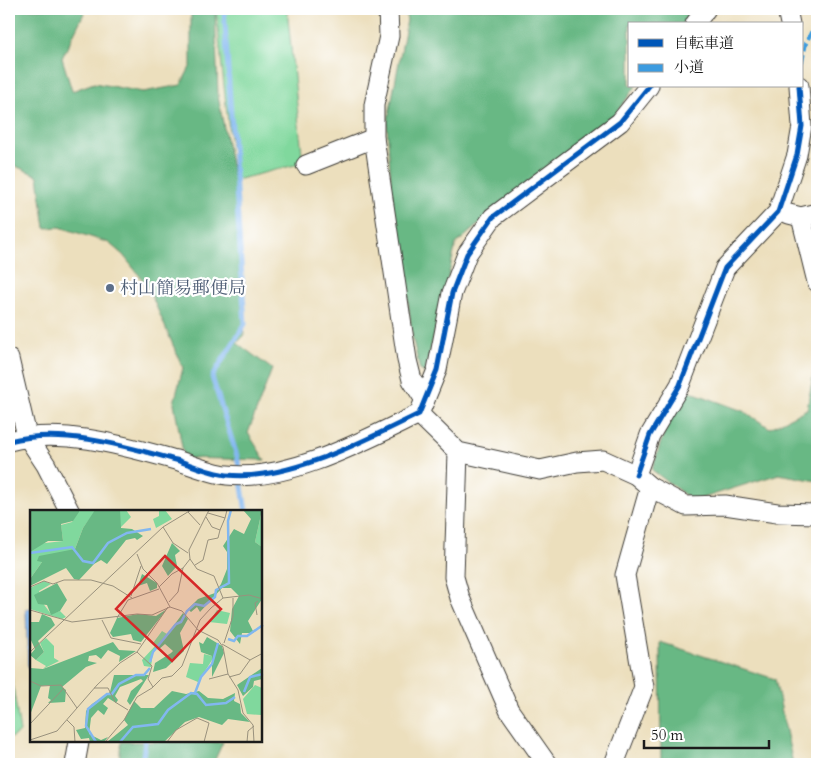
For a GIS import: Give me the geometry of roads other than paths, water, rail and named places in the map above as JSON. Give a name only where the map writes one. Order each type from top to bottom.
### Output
[{"type":"street","points":[[388,9],[389,36],[374,104],[374,138],[407,360],[422,407],[458,452],[540,470],[577,462],[603,460],[686,506],[725,505],[777,513],[817,514]]},
{"type":"street","points":[[696,22],[706,9]]},
{"type":"street","points":[[787,9],[790,22]]},
{"type":"street","points":[[18,439],[96,440],[226,475],[264,475],[304,465],[422,407],[437,370],[452,293],[467,254],[488,224],[494,217],[620,122],[647,88]]},
{"type":"street","points":[[614,764],[644,687],[625,575],[650,435],[680,385],[725,268],[778,212],[796,155],[802,126],[799,88]]},
{"type":"street","points":[[306,165],[374,138]]},
{"type":"street","points":[[778,212],[809,215],[817,282]]},
{"type":"street","points":[[9,359],[18,439],[56,482],[69,510]]},
{"type":"street","points":[[458,452],[454,576],[456,584],[509,710],[547,764]]},
{"type":"street","points":[[76,764],[78,743]]},
{"type":"water","points":[[30,608],[30,668],[28,668],[26,609]]},
{"type":"waterway","points":[[224,9],[245,324],[212,377],[237,456],[240,472]]},
{"type":"waterway","points":[[241,480],[246,510]]},
{"type":"waterway","points":[[142,764],[145,743]]},
{"type":"place","name":"村山簡易郵便局","points":[[110,288]]}]
